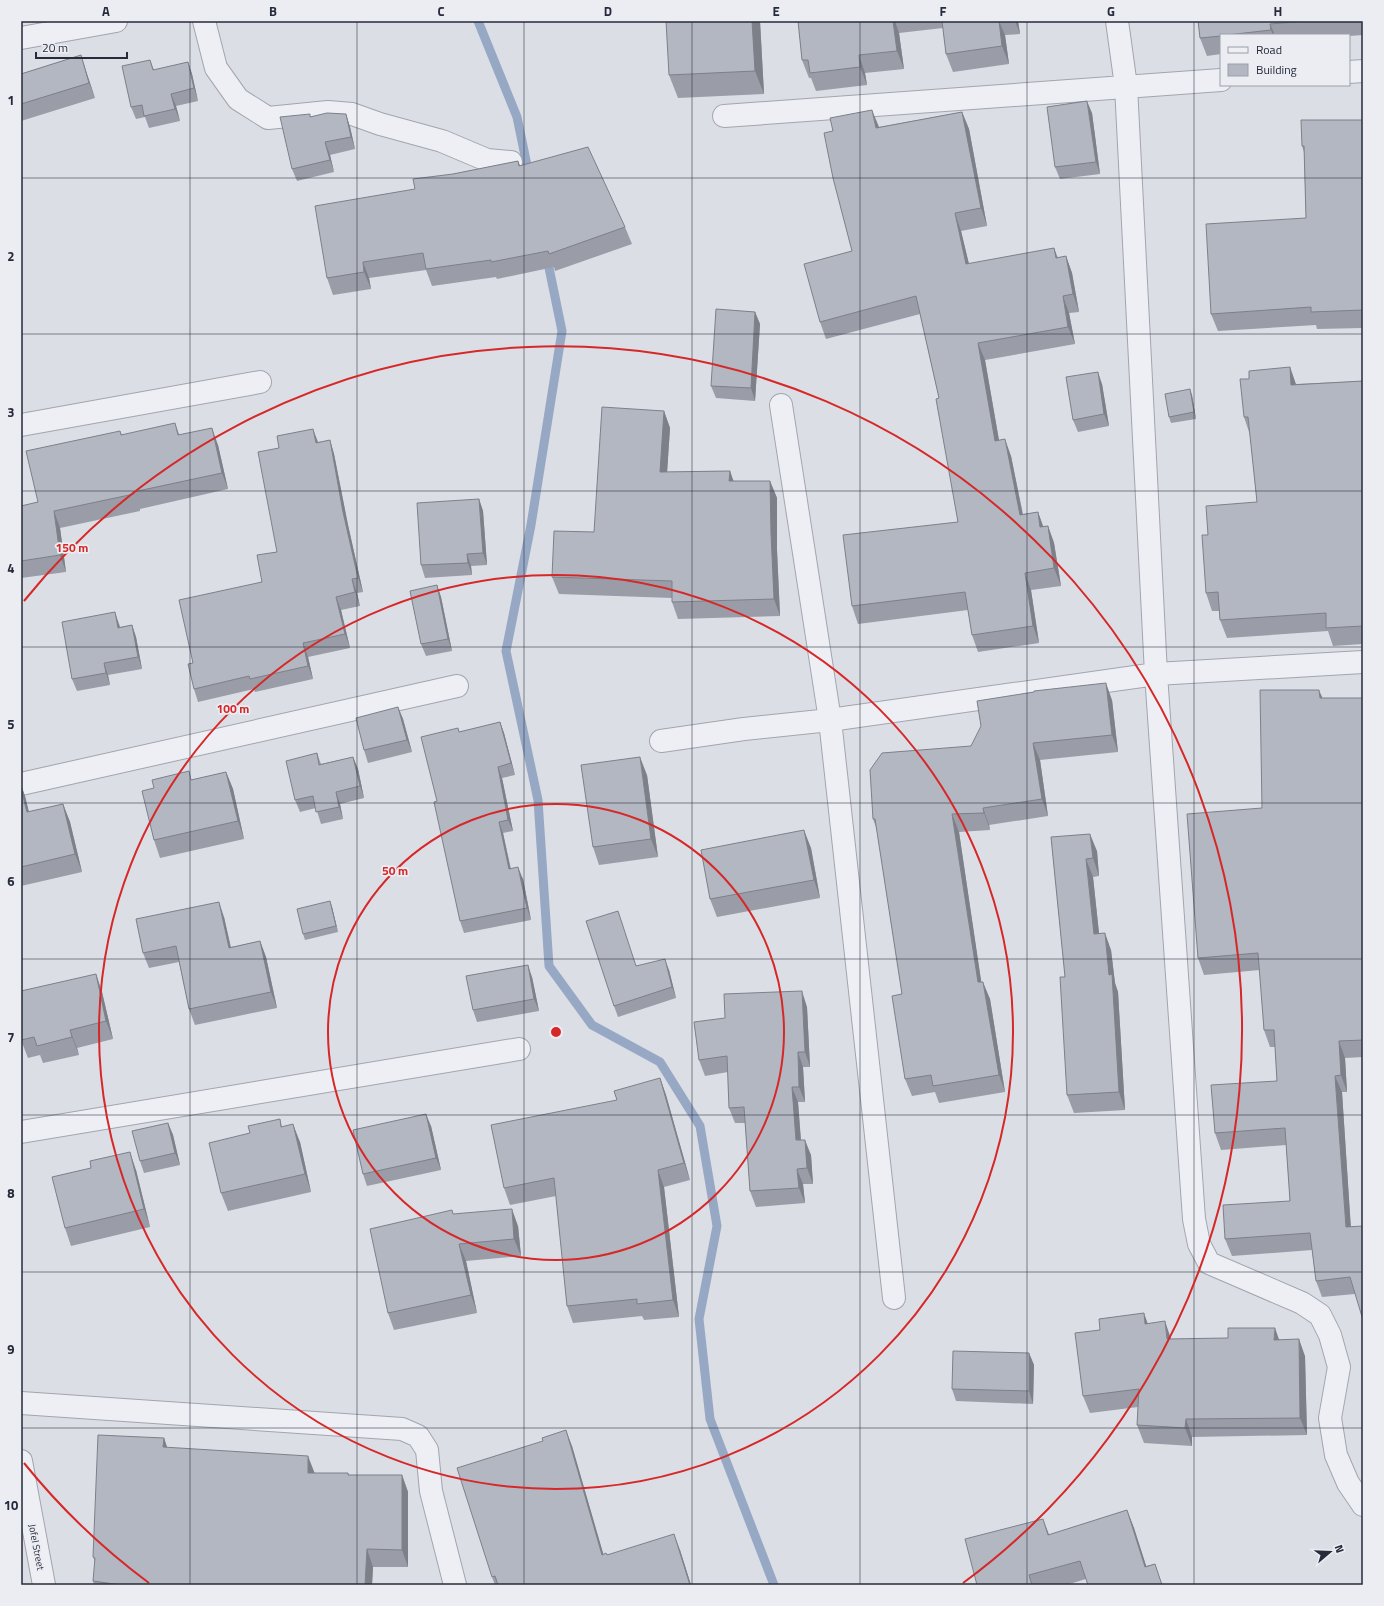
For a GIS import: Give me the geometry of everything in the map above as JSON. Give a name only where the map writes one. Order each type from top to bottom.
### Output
[{"type":"street","points":[[21,38],[116,21]]},
{"type":"street","points":[[204,21],[216,68],[238,99],[268,118],[328,112],[352,114],[380,124],[442,141],[487,160],[511,162]]},
{"type":"street","points":[[1117,21],[1126,86],[1156,674],[1194,1219],[1199,1244],[1209,1263],[1302,1303],[1320,1315],[1330,1335],[1339,1367],[1330,1418],[1336,1456],[1348,1483],[1363,1505]]},
{"type":"street","points":[[1350,72],[1363,71]]},
{"type":"street","points":[[724,116],[1220,80]]},
{"type":"street","points":[[21,425],[260,382]]},
{"type":"street","points":[[781,404],[830,720],[894,1298]]},
{"type":"street","points":[[661,741],[744,729],[830,720],[1156,674],[1363,662]]},
{"type":"street","points":[[21,784],[457,686]]},
{"type":"street","points":[[21,1132],[519,1049]]},
{"type":"street","points":[[21,1403],[402,1428],[418,1436],[426,1450],[431,1491],[455,1585]]},
{"type":"street","name":"Jofel Street","points":[[21,1461],[44,1585]]},
{"type":"building","points":[[666,21],[752,21],[755,71],[669,75]]},
{"type":"building","points":[[798,21],[893,21],[897,51],[859,55],[860,67],[810,73],[808,60],[802,60]]},
{"type":"building","points":[[942,21],[999,21],[1002,46],[946,54]]},
{"type":"building","points":[[1198,21],[1306,21],[1270,24],[1271,30],[1236,34],[1220,34],[1220,36],[1200,38]]},
{"type":"building","points":[[81,55],[89,83],[21,104],[21,74]]},
{"type":"building","points":[[150,60],[153,70],[188,62],[194,88],[171,94],[175,109],[144,116],[142,105],[131,107],[122,66]]},
{"type":"building","points":[[1087,101],[1096,162],[1055,167],[1047,107]]},
{"type":"building","points":[[872,110],[876,128],[962,112],[981,208],[955,213],[966,264],[1054,248],[1056,258],[1066,256],[1073,294],[1063,296],[1068,327],[978,343],[995,441],[1005,439],[1020,515],[1038,512],[1040,527],[1048,526],[1054,568],[1025,573],[1033,626],[972,635],[965,592],[852,606],[843,535],[958,522],[936,399],[939,398],[916,296],[820,322],[804,264],[852,251],[833,178],[824,133],[833,131],[830,118]]},
{"type":"building","points":[[327,113],[346,114],[351,137],[325,142],[330,160],[292,169],[280,117],[310,114],[310,117]]},
{"type":"building","points":[[1301,120],[1363,120],[1363,310],[1311,312],[1311,307],[1211,314],[1206,224],[1306,218],[1304,146],[1302,146]]},
{"type":"building","points":[[588,147],[625,227],[549,254],[548,251],[491,262],[491,260],[426,269],[423,253],[363,262],[364,272],[327,278],[315,206],[415,189],[413,179],[453,174],[518,161],[519,166]]},
{"type":"building","points":[[716,309],[755,312],[751,388],[711,386]]},
{"type":"building","points":[[1290,367],[1291,385],[1363,381],[1363,626],[1326,628],[1326,613],[1220,620],[1218,592],[1206,593],[1202,535],[1208,535],[1206,506],[1257,502],[1248,417],[1244,417],[1240,379],[1249,379],[1249,371]]},
{"type":"building","points":[[1098,372],[1104,414],[1073,420],[1066,377]]},
{"type":"building","points":[[1190,389],[1194,412],[1169,417],[1165,394]]},
{"type":"building","points":[[602,407],[664,411],[660,472],[730,471],[729,481],[770,481],[774,599],[672,602],[672,581],[552,577],[554,531],[594,532]]},
{"type":"building","points":[[175,423],[178,435],[212,428],[222,473],[54,511],[60,555],[21,561],[21,506],[38,502],[26,451],[120,431],[121,435]]},
{"type":"building","points":[[313,429],[316,443],[330,440],[343,512],[358,578],[352,579],[355,592],[336,597],[345,634],[303,643],[308,666],[250,679],[249,676],[194,689],[188,664],[193,663],[179,600],[262,582],[257,555],[277,552],[258,452],[279,448],[277,436]]},
{"type":"building","points":[[479,499],[483,553],[467,554],[468,563],[421,565],[417,503]]},
{"type":"building","points":[[437,585],[448,639],[421,644],[410,591]]},
{"type":"building","points":[[115,612],[118,628],[132,625],[138,657],[104,663],[106,673],[72,679],[62,622]]},
{"type":"building","points":[[1106,683],[1112,735],[1033,743],[1042,799],[983,808],[984,813],[952,814],[978,982],[983,982],[999,1075],[933,1086],[931,1075],[905,1079],[892,996],[902,994],[875,819],[873,819],[870,770],[882,753],[971,746],[981,726],[977,701],[1034,691]]},
{"type":"building","points":[[1260,690],[1319,690],[1320,698],[1363,698],[1363,1040],[1339,1041],[1341,1075],[1335,1076],[1346,1227],[1363,1226],[1363,1320],[1350,1277],[1316,1281],[1310,1233],[1225,1239],[1223,1205],[1290,1201],[1285,1128],[1215,1133],[1211,1085],[1277,1081],[1274,1030],[1264,1030],[1258,953],[1198,958],[1187,814],[1262,808]]},
{"type":"building","points":[[398,707],[407,740],[364,750],[356,718]]},
{"type":"building","points":[[500,722],[511,763],[498,767],[508,820],[499,822],[509,869],[518,867],[527,908],[460,921],[434,802],[437,801],[421,737],[458,728],[459,732]]},
{"type":"building","points":[[317,753],[319,765],[353,757],[360,786],[336,792],[339,807],[316,812],[313,796],[295,800],[286,761]]},
{"type":"building","points":[[640,757],[651,839],[593,847],[581,765]]},
{"type":"building","points":[[189,771],[191,780],[226,772],[238,821],[154,840],[142,791],[154,788],[152,780]]},
{"type":"building","points":[[21,789],[27,812],[63,804],[75,854],[21,867]]},
{"type":"building","points":[[804,830],[814,880],[710,899],[701,850]]},
{"type":"building","points":[[1090,834],[1093,858],[1086,859],[1094,934],[1105,933],[1109,975],[1112,974],[1119,1092],[1067,1095],[1060,977],[1065,977],[1051,837]]},
{"type":"building","points":[[330,901],[336,926],[303,934],[297,909]]},
{"type":"building","points":[[219,902],[229,948],[260,941],[271,992],[189,1009],[176,946],[143,953],[136,919]]},
{"type":"building","points":[[618,911],[636,966],[665,959],[672,987],[614,1006],[586,921]]},
{"type":"building","points":[[528,965],[534,999],[473,1010],[466,976]]},
{"type":"building","points":[[96,974],[106,1021],[70,1030],[72,1037],[37,1046],[34,1037],[21,1040],[21,991]]},
{"type":"building","points":[[802,991],[805,1052],[798,1052],[799,1087],[792,1087],[796,1140],[805,1140],[807,1168],[797,1169],[799,1188],[750,1191],[744,1107],[729,1108],[727,1056],[699,1060],[694,1022],[725,1018],[724,994]]},
{"type":"building","points":[[660,1078],[684,1163],[658,1170],[673,1300],[637,1304],[637,1299],[567,1306],[554,1178],[504,1188],[491,1125],[617,1100],[614,1091]]},
{"type":"building","points":[[426,1114],[436,1158],[363,1174],[353,1130]]},
{"type":"building","points":[[280,1119],[281,1127],[293,1124],[305,1174],[221,1193],[209,1143],[250,1133],[248,1126]]},
{"type":"building","points":[[168,1123],[175,1153],[140,1161],[132,1131]]},
{"type":"building","points":[[130,1152],[144,1209],[65,1228],[52,1177],[91,1168],[90,1161]]},
{"type":"building","points":[[512,1209],[514,1239],[459,1244],[471,1295],[388,1313],[370,1229],[452,1210],[453,1214]]},
{"type":"building","points":[[1144,1313],[1145,1324],[1165,1321],[1167,1339],[1228,1338],[1228,1328],[1275,1328],[1274,1340],[1299,1339],[1300,1418],[1186,1419],[1185,1428],[1137,1425],[1139,1389],[1083,1396],[1075,1333],[1100,1330],[1099,1319]]},
{"type":"building","points":[[953,1351],[1029,1353],[1029,1391],[952,1389]]},
{"type":"building","points":[[566,1430],[602,1555],[606,1553],[607,1555],[674,1534],[690,1585],[498,1585],[495,1576],[492,1577],[457,1468],[543,1441],[542,1438]]},
{"type":"building","points":[[98,1435],[164,1438],[163,1447],[308,1456],[308,1473],[402,1475],[402,1550],[367,1549],[365,1585],[121,1585],[93,1581],[95,1558],[93,1557]]},
{"type":"building","points":[[1127,1510],[1145,1567],[1155,1564],[1162,1585],[1088,1585],[1080,1561],[1029,1575],[1032,1585],[977,1585],[965,1539],[1043,1519],[1048,1535]]},
{"type":"waterway","points":[[478,21],[517,117],[529,175]]},
{"type":"waterway","points":[[547,258],[562,331],[531,525],[506,651],[538,800],[549,966],[592,1025],[660,1062],[700,1126],[717,1226],[699,1319],[710,1419],[774,1585]]}]
